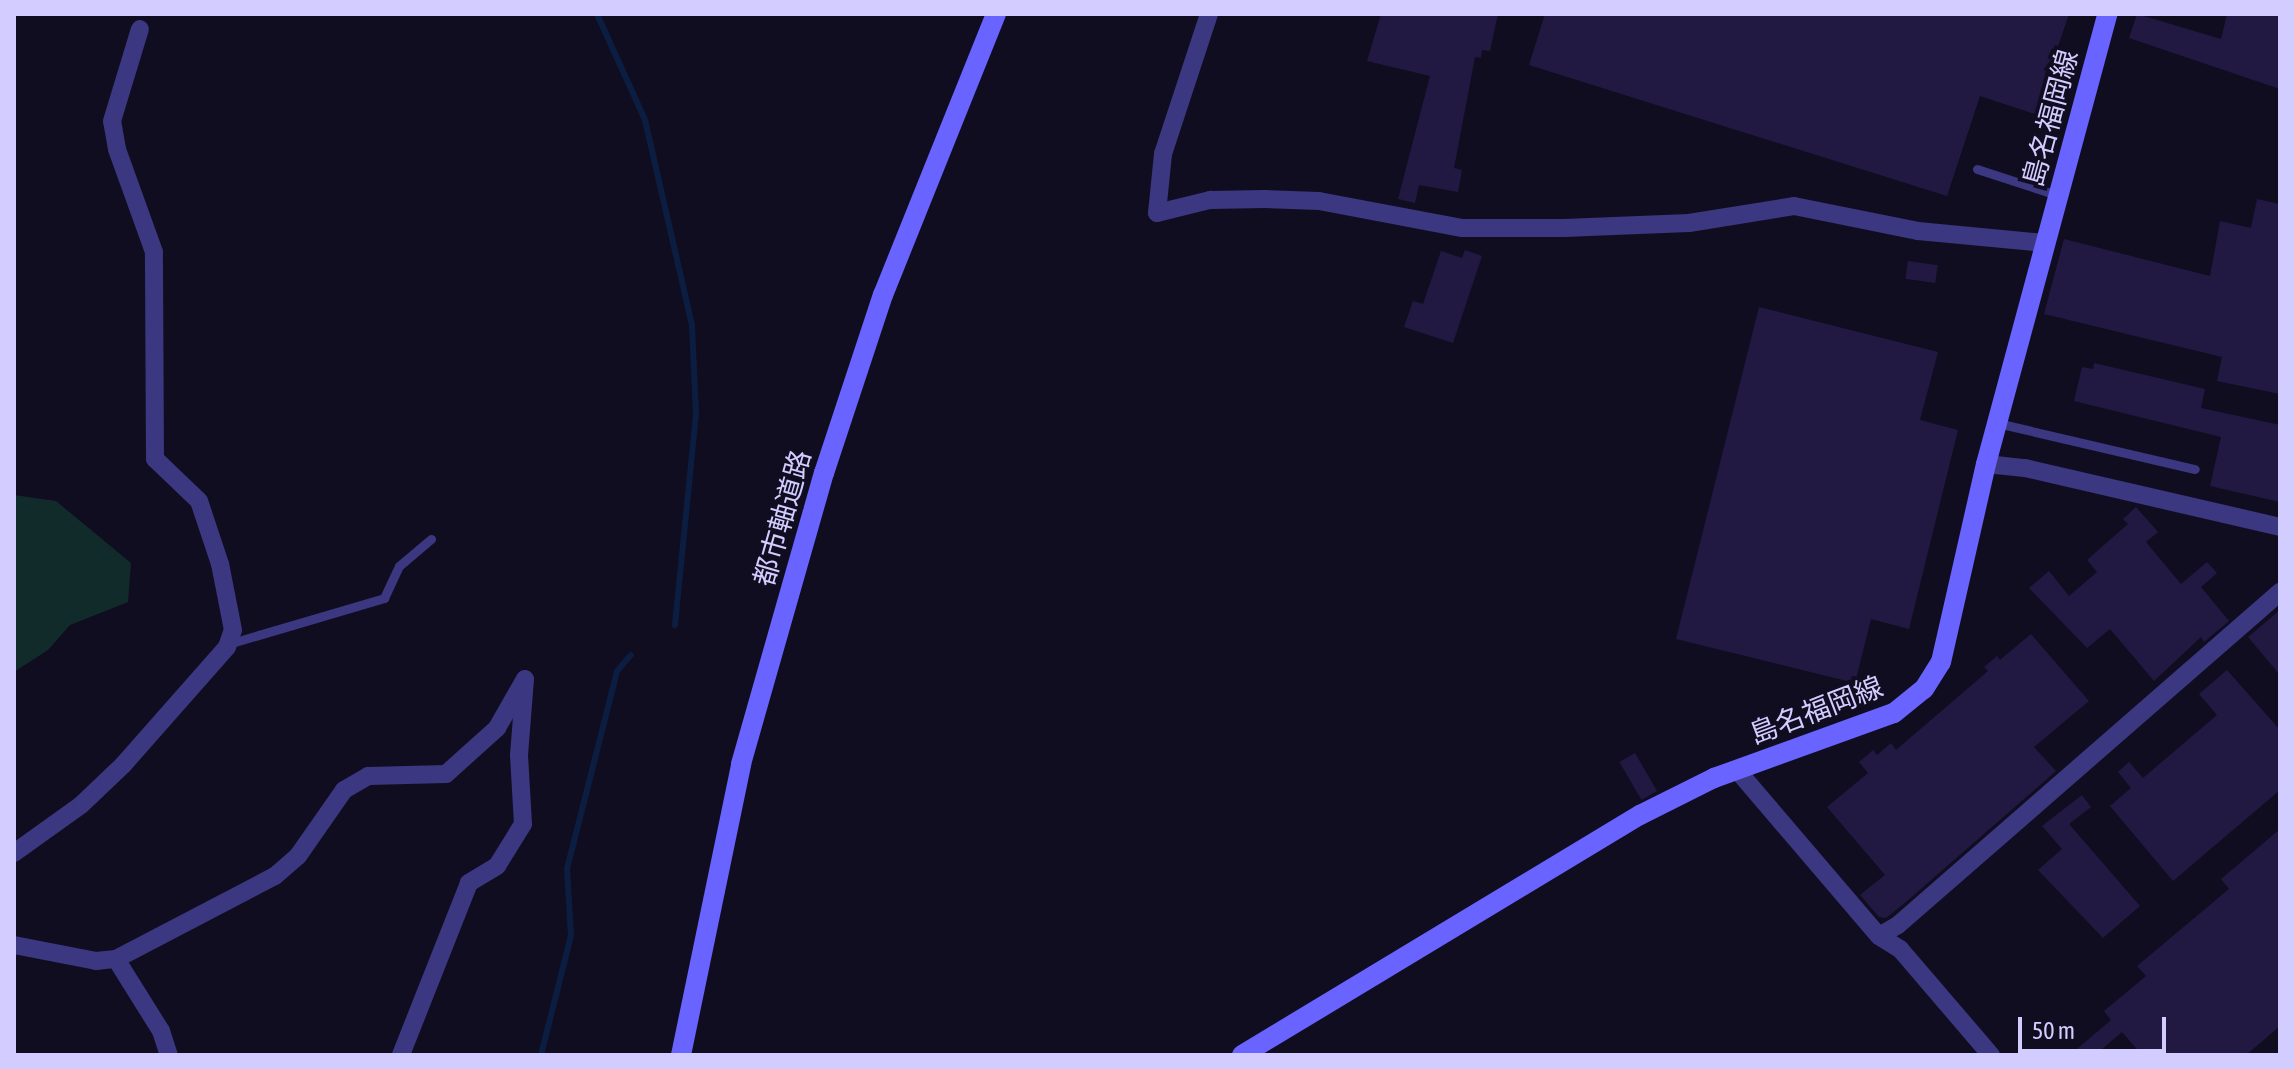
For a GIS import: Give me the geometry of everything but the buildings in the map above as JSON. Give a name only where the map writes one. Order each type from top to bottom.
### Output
[{"type":"main road","name":"都市軸道路","points":[[681,1055],[741,764],[824,473],[883,295],[996,14]]},
{"type":"main road","name":"島名福岡線","points":[[1242,1055],[1486,912],[1640,815],[1737,770],[1894,713],[1924,689],[1941,662],[1986,464],[2107,14]]},
{"type":"street","points":[[1209,14],[1163,154],[1157,213],[1210,200],[1319,201],[1462,228],[1550,228],[1689,223],[1794,206],[1905,229],[2045,243]]},
{"type":"street","points":[[14,853],[81,805],[123,765],[228,644],[233,630],[208,521],[199,501],[155,459],[154,252],[117,149],[112,121],[140,29]]},
{"type":"street","points":[[1986,464],[2025,468],[2280,527]]},
{"type":"street","points":[[1879,936],[1898,925],[2280,592]]},
{"type":"street","points":[[14,945],[96,961],[116,959],[275,876],[298,856],[344,790],[368,776],[446,774],[486,742],[525,679],[528,696],[519,755],[523,824],[497,866],[469,883],[401,1055]]},
{"type":"street","points":[[1737,770],[1879,936],[1900,949],[1991,1055]]},
{"type":"street","points":[[116,959],[161,1031],[169,1055]]},
{"type":"lane","points":[[1977,169],[2058,196]]},
{"type":"lane","points":[[1997,423],[2195,469]]},
{"type":"lane","points":[[228,644],[384,598],[399,566],[431,539]]},
{"type":"green space","points":[[14,495],[56,501],[131,563],[128,602],[70,625],[48,650],[14,672]]},
{"type":"waterway","points":[[597,14],[645,120],[692,326],[696,414],[675,625]]},
{"type":"waterway","points":[[541,1055],[571,936],[567,869],[617,671],[631,655]]}]
